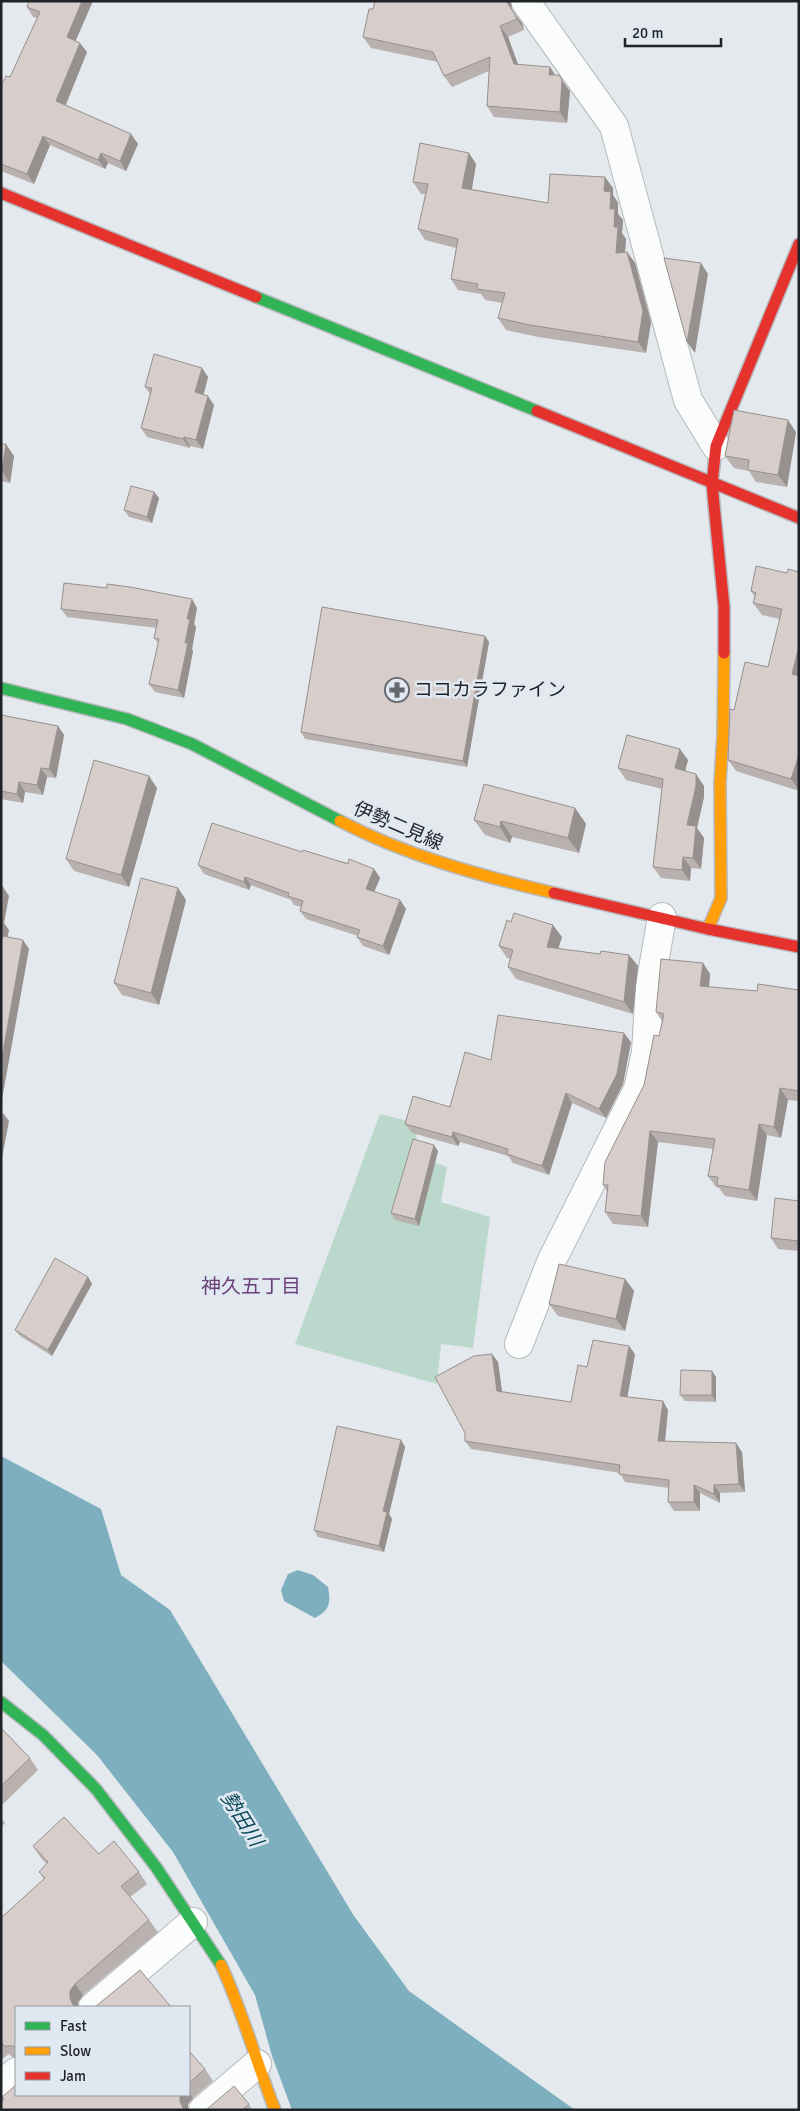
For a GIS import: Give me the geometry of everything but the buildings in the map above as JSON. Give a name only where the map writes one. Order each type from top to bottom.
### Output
[{"type":"street","points":[[525,1],[614,126],[688,400],[716,446]]},
{"type":"street","points":[[1,193],[799,518]]},
{"type":"street","points":[[708,929],[721,898],[720,784],[724,676],[724,607],[712,484],[716,446],[799,244]]},
{"type":"street","name":"伊勢二見線","points":[[1,688],[127,719],[192,744],[355,828],[450,867],[514,884],[708,929],[799,947]]},
{"type":"street","points":[[519,1344],[551,1262],[638,1089],[646,1052],[650,986],[662,917]]},
{"type":"street","points":[[1,1702],[43,1735],[96,1790],[156,1867],[219,1960],[234,1992],[257,2064],[275,2110]]},
{"type":"street","points":[[93,2006],[193,1922]]},
{"type":"street","points":[[203,2110],[257,2064]]},
{"type":"street","points":[[1,2085],[15,2073]]},
{"type":"green space","points":[[380,1114],[416,1123],[417,1156],[447,1167],[441,1202],[490,1217],[473,1348],[441,1344],[437,1384],[295,1344]]},
{"type":"water","name":"勢田川","points":[[1,1456],[101,1509],[121,1575],[170,1610],[354,1916],[409,1991],[575,2110],[292,2110],[272,2056],[255,1995],[173,1852],[97,1755],[1,1661]]},
{"type":"water","points":[[298,1570],[313,1575],[328,1587],[328,1605],[324,1612],[315,1618],[284,1601],[281,1590],[288,1574]]},
{"type":"traffic: fast","points":[[256,297],[537,411]]},
{"type":"traffic: fast","points":[[1,688],[127,719],[192,744],[340,821]]},
{"type":"traffic: fast","points":[[1,1702],[43,1735],[96,1789],[156,1867],[221,1965]]},
{"type":"traffic: slow","points":[[708,929],[721,898],[720,783],[724,653]]},
{"type":"traffic: slow","points":[[340,821],[391,845],[418,855],[554,893]]},
{"type":"traffic: slow","points":[[221,1965],[275,2110]]},
{"type":"traffic: jam","points":[[1,193],[256,297]]},
{"type":"traffic: jam","points":[[724,653],[724,607],[712,484],[716,446],[799,244]]},
{"type":"traffic: jam","points":[[537,411],[799,518]]},
{"type":"traffic: jam","points":[[554,893],[708,929],[799,947]]},
{"type":"place","name":"ココカラファイン","points":[[397,690]]},
{"type":"district","name":"神久五丁目","points":[[251,1286]]}]
